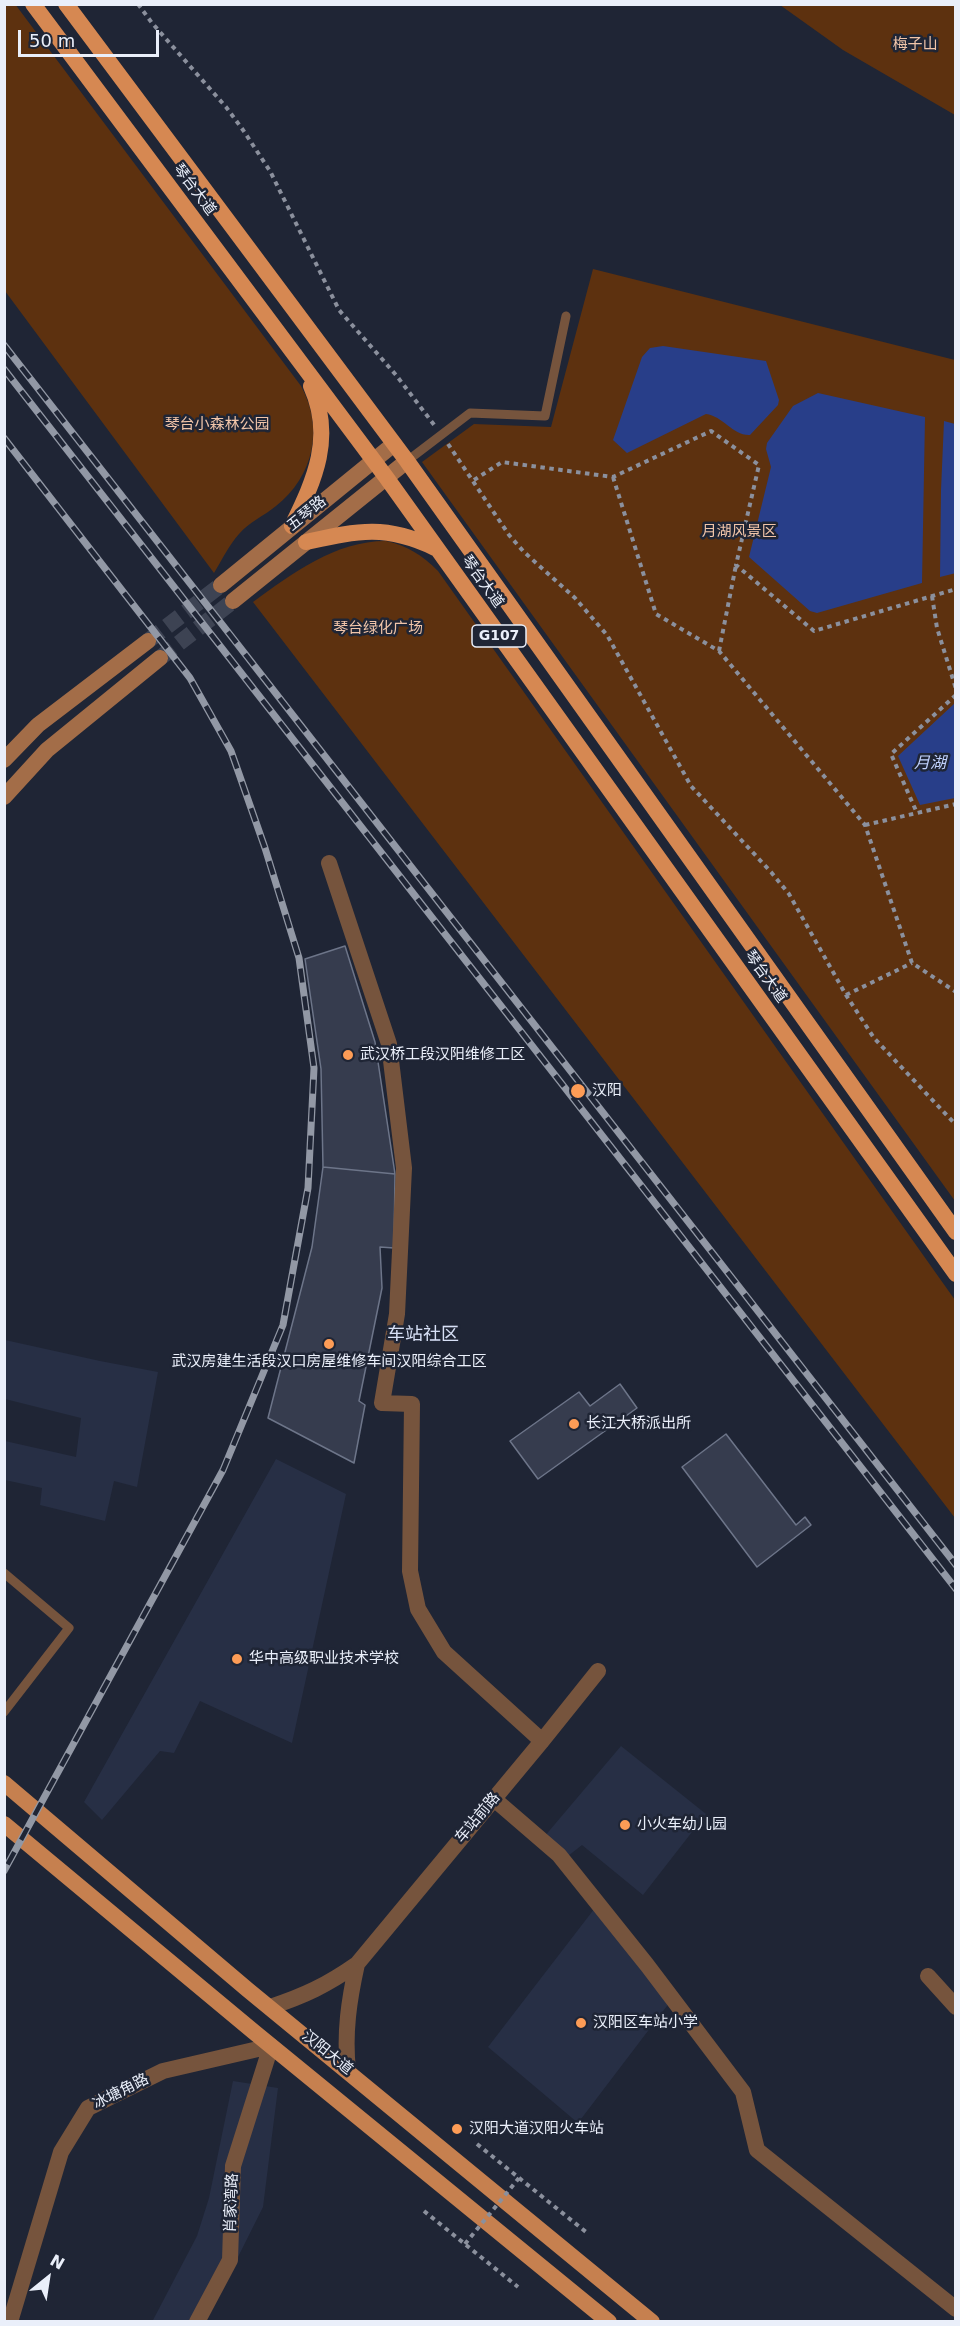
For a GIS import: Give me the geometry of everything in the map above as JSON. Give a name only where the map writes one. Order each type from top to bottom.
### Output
[{"type":"highway","name":"琴台大道","points":[[33,4],[374,460],[956,1274]]},
{"type":"highway","name":"琴台大道","points":[[66,4],[407,461],[956,1232]]},
{"type":"highway","points":[[292,526],[314,474],[322,432],[317,399],[301,363]]},
{"type":"highway","points":[[306,542],[347,533],[380,531],[407,536],[437,549]]},
{"type":"main road","name":"五琴路","points":[[220,585],[394,444]]},
{"type":"main road","name":"五琴路","points":[[233,601],[407,461]]},
{"type":"main road","points":[[4,760],[38,725],[147,641]]},
{"type":"main road","points":[[4,797],[46,750],[160,658]]},
{"type":"main road","name":"汉阳大道","points":[[4,1783],[270,2007],[652,2322]]},
{"type":"main road","name":"汉阳大道","points":[[4,1824],[609,2322]]},
{"type":"street","points":[[329,863],[389,1044],[404,1168],[397,1314],[382,1403],[412,1404],[410,1571],[418,1609],[444,1652],[542,1742]]},
{"type":"street","name":"车站前路","points":[[357,1964],[542,1742],[598,1671]]},
{"type":"street","points":[[494,1799],[559,1855],[744,2092],[757,2150],[956,2309]]},
{"type":"street","points":[[270,2007],[329,1984],[357,1964]]},
{"type":"street","points":[[348,2070],[345,2046],[348,2002],[357,1964]]},
{"type":"street","points":[[928,1976],[956,2007]]},
{"type":"street","name":"冰塘角路","points":[[9,2322],[61,2152],[88,2108],[163,2071],[271,2046]]},
{"type":"street","name":"肖家湾路","points":[[197,2322],[230,2260],[233,2166],[271,2046]]},
{"type":"lane","points":[[407,461],[470,413],[545,416],[566,316]]},
{"type":"lane","points":[[4,1573],[69,1628],[4,1712]]},
{"type":"path","points":[[138,4],[243,130],[270,171],[339,309],[396,375],[442,435],[517,544],[575,598],[607,635],[691,786],[789,894],[846,995],[878,1043],[956,1125]]},
{"type":"path","points":[[474,480],[502,462],[613,477],[711,431],[759,465],[719,651]]},
{"type":"path","points":[[613,477],[656,614],[719,651],[865,825],[912,963],[956,993]]},
{"type":"path","points":[[736,566],[814,632],[956,589]]},
{"type":"path","points":[[932,596],[937,628],[956,689]]},
{"type":"path","points":[[917,813],[891,754],[956,695]]},
{"type":"path","points":[[865,825],[956,804]]},
{"type":"path","points":[[846,995],[912,963]]},
{"type":"path","points":[[477,2144],[586,2232]]},
{"type":"path","points":[[465,2244],[519,2178]]},
{"type":"path","points":[[424,2211],[518,2287]]},
{"type":"shaded area","points":[[5,1340],[158,1372],[137,1487],[114,1481],[105,1521],[40,1505],[42,1488],[5,1480],[5,1441],[76,1457],[81,1418],[5,1399]]},
{"type":"shaded area","name":"华中高级职业技术学校","points":[[276,1459],[346,1494],[292,1743],[200,1701],[174,1753],[160,1751],[102,1820],[84,1802]]},
{"type":"shaded area","name":"小火车幼儿园","points":[[621,1746],[706,1814],[643,1895],[582,1845],[568,1856],[544,1837]]},
{"type":"shaded area","name":"汉阳区车站小学","points":[[598,1904],[673,1998],[578,2123],[488,2047]]},
{"type":"shaded area","points":[[233,2081],[278,2088],[263,2207],[206,2321],[152,2322],[197,2236],[209,2198]]},
{"type":"green space","name":"琴台小森林公园","points":[[15,4],[301,386],[308,402],[313,435],[307,466],[299,481],[276,506],[239,534],[214,573],[5,291],[4,5]]},
{"type":"green space","name":"梅子山","points":[[780,5],[955,5],[955,115],[843,50]]},
{"type":"green space","name":"月湖风景区","points":[[593,269],[955,360],[955,1201],[422,462],[474,424],[551,427]]},
{"type":"green space","name":"琴台绿化广场","points":[[386,541],[414,552],[438,571],[955,1300],[955,1518],[253,602],[299,570],[332,553],[367,542]]},
{"type":"water","points":[[663,346],[766,361],[779,400],[778,405],[750,435],[738,432],[718,418],[706,414],[627,453],[613,440],[642,357],[650,348]]},
{"type":"water","points":[[818,393],[925,417],[922,583],[817,613],[810,611],[749,557],[771,467],[766,449],[767,443],[793,406]]},
{"type":"water","points":[[944,421],[955,424],[956,573],[940,577],[941,490]]},
{"type":"water","name":"月湖","points":[[955,703],[955,798],[920,805],[898,756]]},
{"type":"building","name":"武汉桥工段汉阳维修工区","points":[[345,946],[375,1042],[395,1174],[323,1167],[321,1069],[305,959]]},
{"type":"building","name":"武汉房建生活段汉口房屋维修车间汉阳综合工区","points":[[323,1167],[395,1174],[394,1248],[380,1247],[382,1288],[359,1401],[365,1405],[354,1463],[268,1418],[312,1247]]},
{"type":"building","name":"长江大桥派出所","points":[[620,1384],[637,1408],[538,1479],[510,1441],[579,1392],[590,1406]]},
{"type":"building","points":[[726,1434],[796,1525],[805,1517],[811,1525],[757,1567],[682,1467]]},
{"type":"tunnel","points":[[148,641],[221,585]]},
{"type":"tunnel","points":[[160,658],[233,601]]},
{"type":"railway","points":[[4,345],[956,1565]]},
{"type":"railway","points":[[4,369],[956,1589]]},
{"type":"railway","points":[[4,438],[190,678],[231,751],[265,848],[299,958],[314,1068],[308,1188],[283,1325],[223,1470],[4,1871]]},
{"type":"place","name":"武汉桥工段汉阳维修工区","points":[[348,1055]]},
{"type":"place","name":"汉阳","points":[[578,1091]]},
{"type":"place","name":"武汉房建生活段汉口房屋维修车间汉阳综合工区","points":[[329,1344]]},
{"type":"place","name":"长江大桥派出所","points":[[574,1424]]},
{"type":"place","name":"华中高级职业技术学校","points":[[237,1659]]},
{"type":"place","name":"小火车幼儿园","points":[[625,1825]]},
{"type":"place","name":"汉阳区车站小学","points":[[581,2023]]},
{"type":"place","name":"汉阳大道汉阳火车站","points":[[457,2129]]},
{"type":"district","name":"车站社区","points":[[423,1335]]}]
